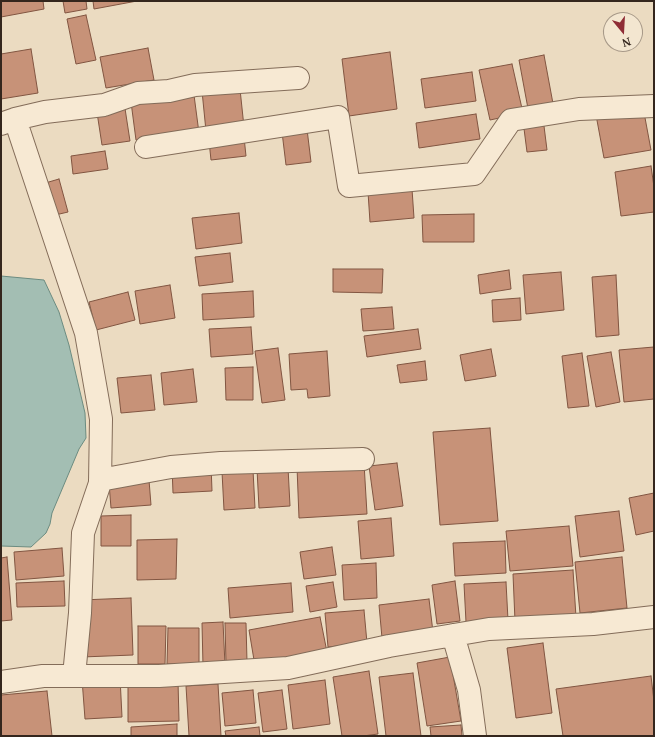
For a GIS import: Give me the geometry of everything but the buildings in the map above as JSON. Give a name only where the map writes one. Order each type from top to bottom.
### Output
[{"type":"street","points":[[74,676],[80,613],[83,533],[100,480],[101,419],[86,333],[8,122],[45,112],[104,105],[138,93],[169,91],[195,85],[298,78]]},
{"type":"street","points":[[146,147],[338,117],[349,186],[474,174],[511,120],[579,109],[654,106]]},
{"type":"street","points":[[100,480],[171,467],[221,463],[363,459]]},
{"type":"street","points":[[1,682],[43,676],[159,676],[288,668],[388,646],[489,629],[593,624],[654,617]]},
{"type":"street","points":[[453,635],[469,690],[475,736]]},
{"type":"shaded area","points":[[1,276],[44,280],[59,312],[69,345],[85,413],[86,438],[79,449],[52,513],[50,524],[46,533],[31,547],[1,546]]}]
